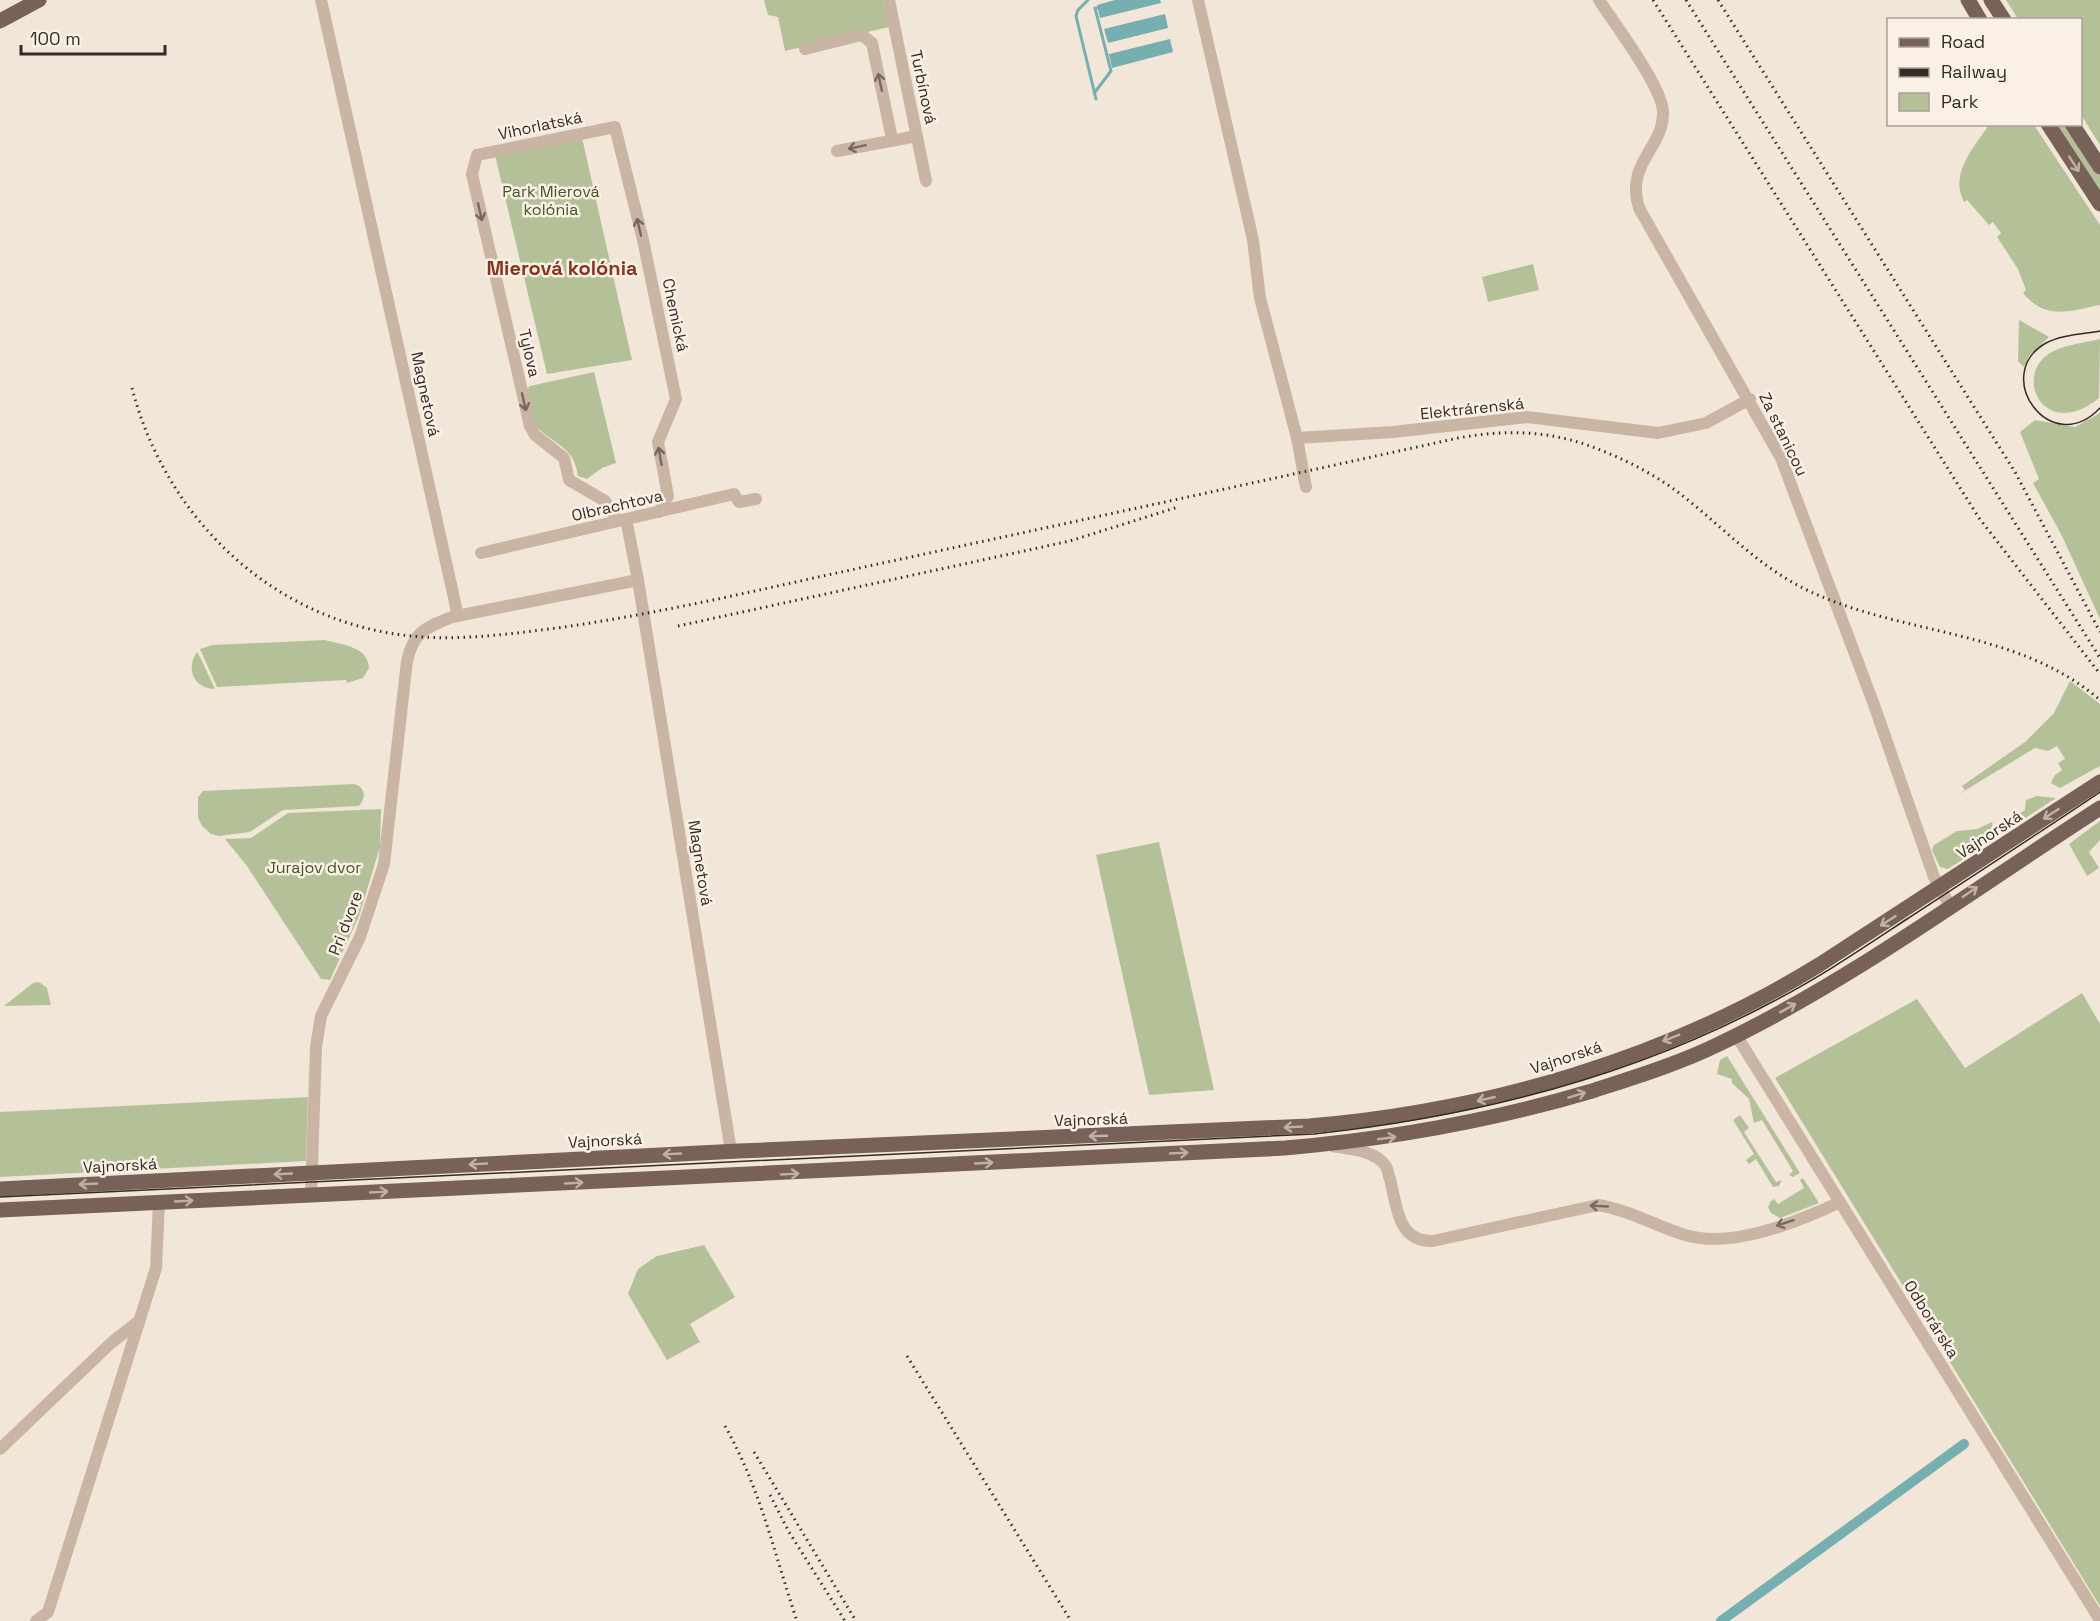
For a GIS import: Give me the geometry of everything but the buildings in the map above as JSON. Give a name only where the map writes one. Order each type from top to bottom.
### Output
[{"type":"main road","points":[[0,21],[39,0]]},
{"type":"main road","points":[[1968,0],[1979,18]]},
{"type":"main road","points":[[1991,0],[2003,18]]},
{"type":"main road","points":[[2049,126],[2100,204]]},
{"type":"main road","points":[[2073,126],[2100,167]]},
{"type":"main road","name":"Vajnorská","points":[[0,1189],[731,1151],[1183,1133],[1358,1122],[1457,1105],[1556,1081],[1633,1054],[1725,1016],[1801,977],[2100,782]]},
{"type":"main road","points":[[0,1210],[793,1174],[1329,1145],[1440,1129],[1533,1108],[1657,1071],[1736,1035],[1832,982],[2100,808]]},
{"type":"main road","points":[[1725,1016],[1736,1035]]},
{"type":"street","name":"Magnetová","points":[[321,0],[458,616]]},
{"type":"street","name":"Turbínová","points":[[889,0],[926,181]]},
{"type":"street","points":[[1198,0],[1253,240],[1260,298],[1297,438],[1306,487]]},
{"type":"street","name":"Za stanicou","points":[[1599,0],[1656,89],[1662,105],[1661,124],[1635,179],[1634,190],[1639,208],[1782,458],[1938,889],[1950,906]]},
{"type":"street","points":[[805,49],[862,35],[872,43],[892,140]]},
{"type":"street","name":"Vihorlatská","points":[[477,155],[611,126]]},
{"type":"street","name":"Chemická","points":[[611,126],[615,127],[619,136],[676,399],[658,442],[668,496],[659,512]]},
{"type":"street","points":[[837,151],[917,136]]},
{"type":"street","name":"Tylova","points":[[477,155],[472,174],[530,426],[535,435],[564,458],[569,480],[605,501],[622,520]]},
{"type":"street","name":"Elektrárenská","points":[[1297,438],[1393,432],[1527,417],[1658,433],[1706,423],[1750,399]]},
{"type":"street","name":"Olbrachtova","points":[[481,553],[734,494],[739,502],[756,499]]},
{"type":"street","name":"Magnetová","points":[[622,520],[638,580],[731,1151]]},
{"type":"street","points":[[458,616],[638,580]]},
{"type":"street","name":"Pri dvore","points":[[311,1196],[316,1047],[321,1016],[360,938],[384,864],[410,649],[416,637],[424,629],[458,616]]},
{"type":"street","name":"Odborárska","points":[[1736,1035],[2100,1620]]},
{"type":"street","points":[[1329,1145],[1375,1157],[1386,1166],[1404,1228],[1411,1237],[1433,1241],[1598,1204],[1621,1210],[1683,1234],[1722,1240],[1743,1237],[1825,1210],[1840,1202]]},
{"type":"street","points":[[36,1621],[48,1612],[156,1268],[159,1202]]},
{"type":"street","points":[[0,1449],[2,1444],[111,1343],[140,1321]]},
{"type":"green space","points":[[764,0],[883,0],[889,27],[785,51],[778,17],[768,15]]},
{"type":"green space","points":[[2006,0],[2100,0],[2100,145],[2082,117],[2082,18],[2017,18]]},
{"type":"green space","points":[[1988,126],[2035,126],[2100,225],[2100,305],[2078,310],[2049,311],[2040,308],[2023,293],[2026,290],[2018,269],[1997,237],[2001,233],[1993,222],[1989,225],[1967,200],[1964,202],[1960,192],[1961,171]]},
{"type":"green space","points":[[2055,126],[2067,126],[2100,176],[2100,195]]},
{"type":"green space","name":"Park Mierová kolónia","points":[[581,133],[632,360],[547,374],[494,151]]},
{"type":"green space","points":[[1533,264],[1539,290],[1488,302],[1482,277]]},
{"type":"green space","points":[[2019,320],[2049,337],[2029,356],[2024,367],[2018,361]]},
{"type":"green space","points":[[2100,339],[2099,398],[2080,410],[2064,413],[2051,410],[2041,402],[2035,391],[2034,379],[2037,366],[2046,356],[2065,347]]},
{"type":"green space","points":[[594,372],[616,463],[602,468],[587,479],[578,476],[572,458],[562,446],[534,423],[525,390],[530,386]]},
{"type":"green space","points":[[2100,413],[2100,619],[2062,536],[2033,483],[2039,479],[2020,432],[2035,420],[2075,427]]},
{"type":"green space","points":[[325,640],[346,645],[364,655],[369,668],[363,678],[347,683],[346,680],[217,687],[200,649],[212,645]]},
{"type":"green space","points":[[197,652],[215,689],[202,686],[194,677],[192,665]]},
{"type":"green space","points":[[2070,681],[2100,704],[2100,766],[2060,788],[2051,783],[2055,775],[2062,770],[2058,763],[2065,759],[2057,746],[2048,751],[2035,748],[1956,796],[1965,790],[1962,786],[2025,742],[2054,713]]},
{"type":"green space","points":[[354,784],[361,787],[364,793],[359,806],[283,810],[250,832],[219,836],[211,834],[202,826],[198,818],[198,797],[203,791]]},
{"type":"green space","points":[[2037,796],[2056,798],[1948,869],[1940,867],[1932,850],[1934,845],[1957,831],[1977,829],[1992,822],[1993,830],[2025,810],[2026,800]]},
{"type":"green space","name":"Jurajov dvor","points":[[381,809],[380,847],[359,916],[330,980],[321,979],[247,866],[225,839],[251,838],[288,813]]},
{"type":"green space","points":[[2100,821],[2100,840],[2089,852],[2099,868],[2087,876],[2069,844]]},
{"type":"green space","points":[[1159,842],[1214,1090],[1149,1095],[1096,855]]},
{"type":"green space","points":[[39,982],[47,988],[51,1005],[4,1006],[33,983]]},
{"type":"green space","points":[[2082,993],[2100,1024],[2100,1606],[1775,1078],[1917,999],[1965,1068]]},
{"type":"green space","points":[[1727,1056],[1800,1173],[1793,1177],[1789,1175],[1793,1171],[1762,1120],[1754,1123],[1749,1099],[1732,1083],[1732,1079],[1717,1074],[1720,1060]]},
{"type":"green space","points":[[308,1097],[306,1161],[0,1177],[0,1112]]},
{"type":"green space","points":[[1740,1115],[1749,1128],[1744,1132],[1776,1182],[1782,1180],[1779,1186],[1773,1187],[1756,1159],[1749,1164],[1746,1160],[1754,1154],[1733,1120]]},
{"type":"green space","points":[[1803,1178],[1819,1203],[1780,1218],[1771,1213],[1768,1207],[1771,1201],[1774,1199],[1778,1204],[1804,1188],[1800,1180]]},
{"type":"green space","points":[[704,1245],[735,1297],[690,1324],[700,1342],[667,1360],[628,1294],[638,1269],[657,1256]]},
{"type":"water","points":[[1115,0],[1160,0],[1161,3],[1100,18],[1097,5]]},
{"type":"water","points":[[1165,14],[1168,28],[1108,43],[1104,29]]},
{"type":"water","points":[[1170,39],[1173,52],[1112,68],[1109,54]]},
{"type":"waterway","points":[[1088,0],[1078,10],[1076,16],[1096,99]]},
{"type":"waterway","points":[[1095,92],[1111,71],[1095,8],[1097,8]]},
{"type":"waterway","points":[[1721,1621],[1964,1444]]},
{"type":"tram line","points":[[2100,331],[2065,336],[2046,343],[2030,357],[2024,374],[2026,391],[2034,407],[2047,419],[2063,424],[2081,421],[2100,408]]},
{"type":"tram line","points":[[0,1197],[1314,1134],[1433,1117],[1491,1105],[1607,1073],[1718,1029],[1824,973],[2100,792]]},
{"type":"railway","points":[[1653,0],[1979,518],[2100,674]]},
{"type":"railway","points":[[1686,0],[2100,658]]},
{"type":"railway","points":[[1718,0],[2015,472],[2100,632]]},
{"type":"railway","points":[[132,388],[147,433],[168,476],[194,514],[225,549],[260,579],[300,603],[343,621],[389,633],[410,636],[473,637],[557,628],[626,617],[1458,438],[1523,433],[1555,436],[1587,445],[1649,473],[1683,496],[1759,560],[1791,582],[1809,591],[1845,606],[1997,646],[2033,659],[2068,677],[2100,700]]},
{"type":"railway","points":[[678,626],[1070,541],[1178,507]]},
{"type":"railway","points":[[907,1356],[1071,1621]]},
{"type":"railway","points":[[725,1426],[758,1498],[797,1621]]},
{"type":"railway","points":[[754,1452],[856,1621]]},
{"type":"railway","points":[[770,1495],[789,1532],[845,1621]]},
{"type":"district","name":"Mierová kolónia","points":[[562,268]]}]
